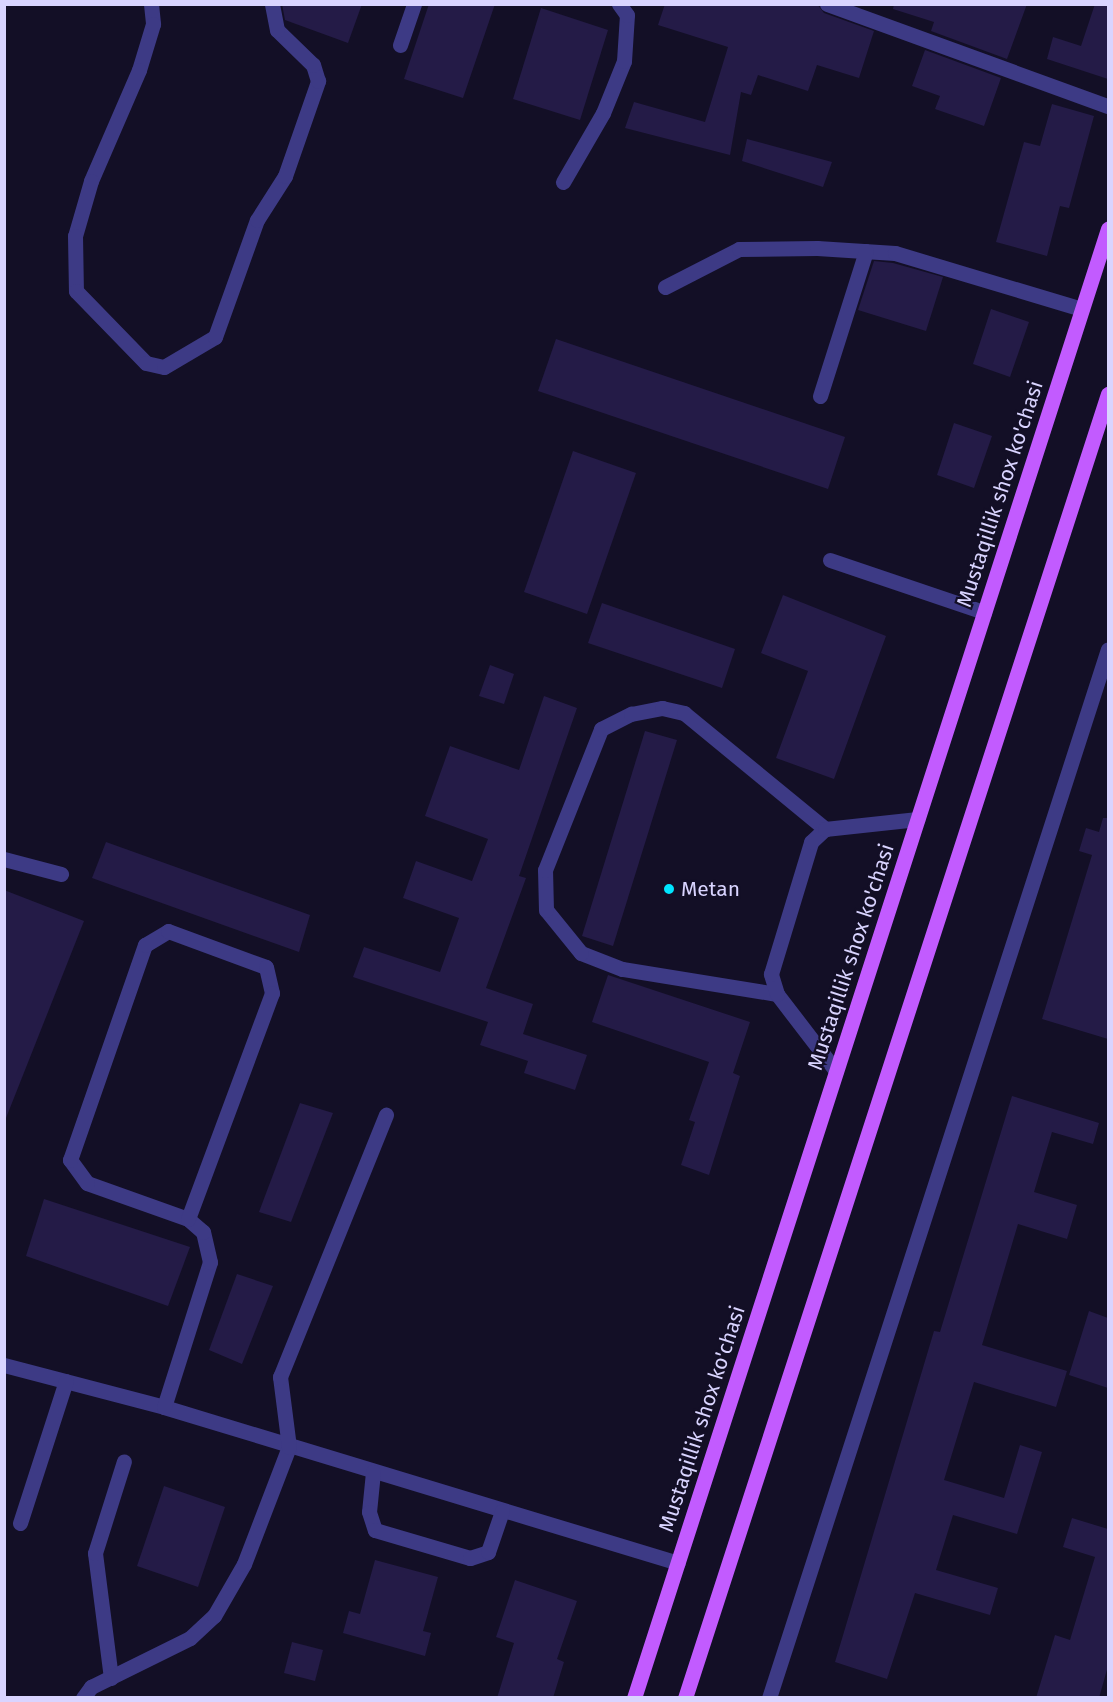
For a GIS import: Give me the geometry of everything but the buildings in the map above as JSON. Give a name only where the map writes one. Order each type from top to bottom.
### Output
[{"type":"main road","name":"Mustaqillik shox ko'chasi","points":[[634,1698],[1108,229]]},
{"type":"main road","points":[[685,1698],[1108,394]]},
{"type":"street","points":[[152,4],[153,24],[139,70],[91,181],[75,236],[76,291],[146,363],[164,367],[215,337],[257,220],[285,176],[318,81],[313,65],[277,30],[272,4]]},
{"type":"street","points":[[400,45],[414,4]]},
{"type":"street","points":[[563,182],[603,113],[624,61],[627,15],[618,4]]},
{"type":"street","points":[[827,4],[1108,106]]},
{"type":"street","points":[[665,287],[739,249],[895,252],[1082,309]]},
{"type":"street","points":[[820,396],[866,251]]},
{"type":"street","points":[[830,560],[984,612]]},
{"type":"street","points":[[769,1698],[1108,649]]},
{"type":"street","points":[[777,994],[622,969],[581,952],[546,910],[545,870],[601,729],[631,714],[662,708],[684,713],[825,829]]},
{"type":"street","points":[[836,1071],[777,994],[771,974],[812,842],[825,829],[917,819]]},
{"type":"street","points":[[4,859],[61,874]]},
{"type":"street","points":[[164,1407],[210,1262],[203,1232],[188,1219],[87,1183],[70,1160],[145,945],[168,931],[266,967],[272,993],[188,1219]]},
{"type":"street","points":[[83,1698],[90,1687],[190,1638],[214,1616],[244,1564],[289,1447],[280,1377],[386,1115]]},
{"type":"street","points":[[4,1365],[164,1407],[289,1447],[678,1563]]},
{"type":"street","points":[[20,1523],[66,1381]]},
{"type":"street","points":[[111,1678],[95,1553],[124,1461]]},
{"type":"street","points":[[374,1472],[369,1512],[375,1530],[470,1558],[488,1552],[502,1510]]},
{"type":"place","name":"Metan","points":[[669,889]]}]
